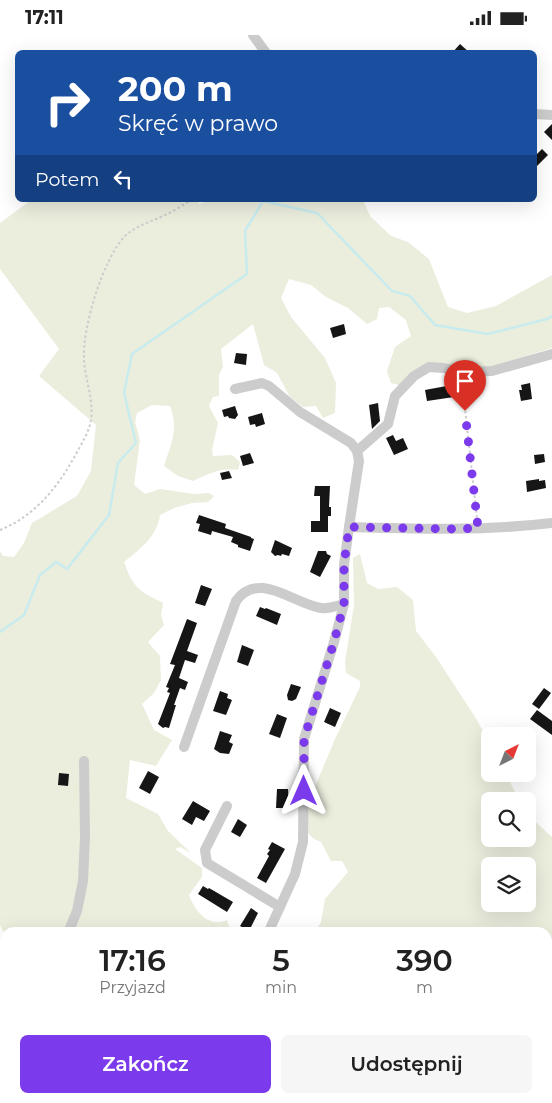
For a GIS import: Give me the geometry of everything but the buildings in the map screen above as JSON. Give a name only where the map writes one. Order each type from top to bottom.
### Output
[{"type":"street","points":[[253,35],[264,50]]},
{"type":"street","points":[[537,114],[552,115]]},
{"type":"street","points":[[356,451],[388,424],[395,395],[414,376],[430,367],[461,372],[492,371],[552,353]]},
{"type":"street","points":[[236,389],[262,383],[269,386],[300,412],[344,439],[356,451],[359,461],[344,565],[344,604],[304,739],[304,842],[295,875],[271,927]]},
{"type":"street","points":[[349,527],[455,529],[518,527],[552,523]]},
{"type":"street","points":[[184,747],[236,601],[240,595],[253,587],[262,587],[322,608],[344,604]]},
{"type":"street","points":[[70,927],[77,911],[83,881],[85,837],[84,761]]},
{"type":"street","points":[[227,805],[205,850],[207,863],[280,907]]},
{"type":"path","points":[[0,529],[15,524],[28,515],[52,491],[66,473],[88,433],[92,406],[84,360],[87,323],[113,253],[124,237],[134,229],[164,216],[188,202]]},
{"type":"path","points":[[461,372],[478,528]]},
{"type":"green space","points":[[28,202],[199,202],[199,204],[204,202],[364,202],[370,216],[391,236],[408,242],[429,259],[448,307],[467,313],[496,306],[552,275],[552,348],[490,367],[467,368],[444,364],[399,385],[391,383],[387,371],[395,347],[411,336],[406,320],[389,307],[379,308],[377,319],[367,324],[348,308],[326,297],[311,285],[289,279],[281,298],[291,317],[325,358],[336,383],[335,413],[323,418],[316,406],[303,407],[290,397],[277,373],[264,365],[253,324],[221,349],[223,367],[219,375],[219,396],[213,397],[209,406],[218,423],[212,450],[213,456],[232,455],[240,462],[238,470],[220,470],[193,481],[178,476],[164,466],[174,429],[170,406],[152,405],[137,413],[135,422],[140,440],[134,485],[145,494],[160,489],[194,494],[209,493],[214,496],[208,502],[192,503],[174,508],[160,515],[152,536],[124,562],[138,588],[163,603],[161,615],[164,625],[148,642],[160,656],[161,680],[154,693],[142,704],[154,730],[172,740],[156,766],[130,760],[126,798],[158,814],[168,831],[191,853],[180,847],[175,849],[202,868],[202,877],[189,895],[195,907],[208,920],[220,922],[227,920],[229,927],[1,927],[0,925],[0,551],[3,556],[14,557],[24,543],[32,523],[77,496],[91,471],[96,425],[39,376],[59,349],[0,269],[0,223]]},
{"type":"green space","points":[[360,554],[367,583],[378,589],[397,587],[413,600],[416,631],[436,657],[481,727],[481,783],[510,783],[515,792],[481,792],[481,847],[536,847],[536,822],[552,837],[552,927],[318,927],[321,922],[325,899],[348,872],[342,861],[331,861],[321,842],[314,839],[308,833],[307,806],[335,739],[360,687],[360,681],[346,673],[345,662],[354,605],[353,558]]},
{"type":"waterway","points":[[0,632],[24,615],[40,575],[56,562],[67,569],[109,515],[118,463],[136,443],[124,393],[132,354],[247,274],[245,231],[262,202]]},
{"type":"waterway","points":[[268,202],[317,213],[392,291],[410,296],[435,325],[488,334],[547,319],[552,316]]},
{"type":"route","points":[[304,791],[304,739],[344,604],[344,565],[349,527],[478,528],[465,411]]}]
